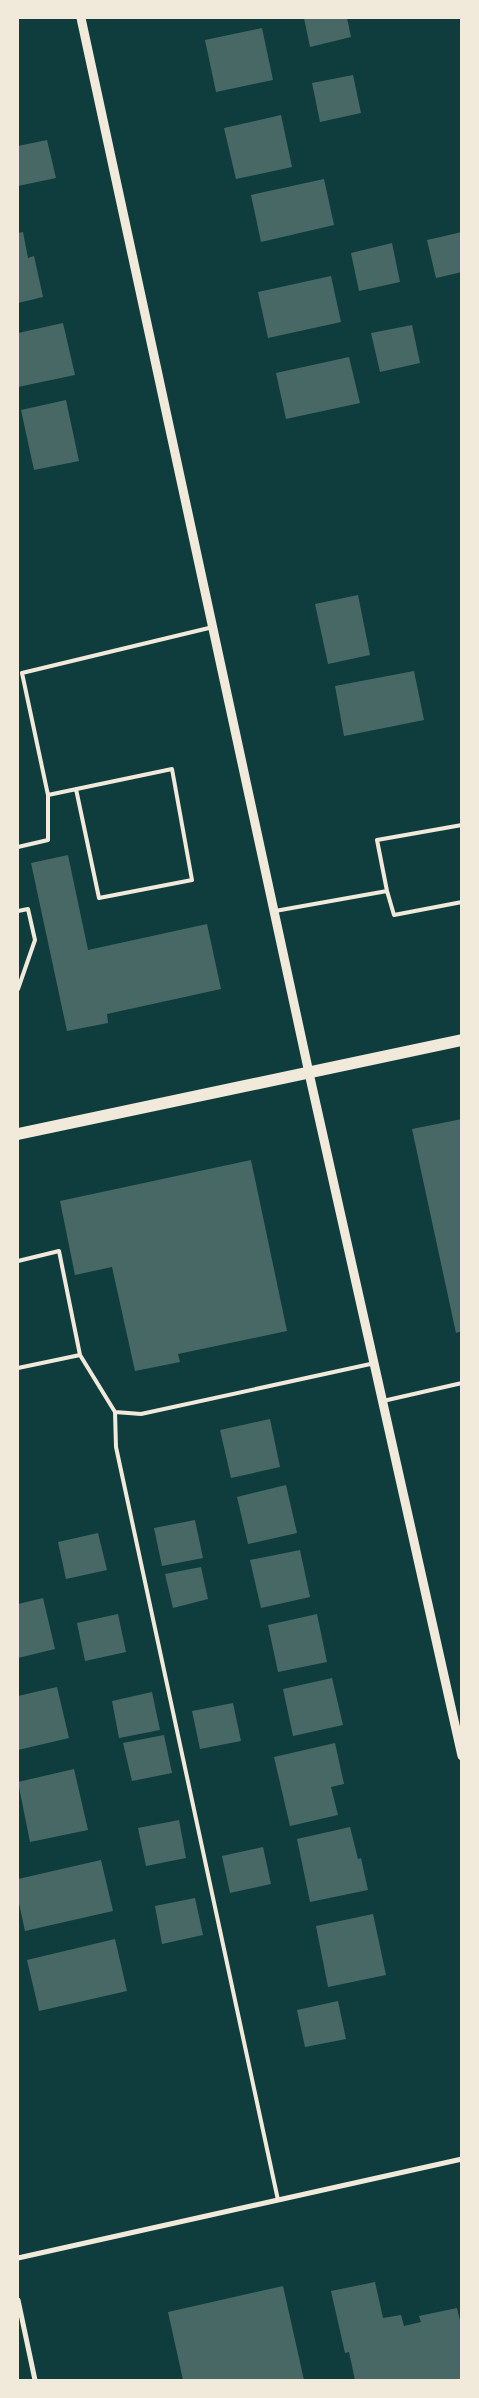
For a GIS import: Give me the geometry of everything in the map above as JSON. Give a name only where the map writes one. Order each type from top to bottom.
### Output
[{"type":"main road","points":[[18,1134],[462,1040]]},
{"type":"street","points":[[81,18],[309,1073],[462,1756]]},
{"type":"street","points":[[18,2258],[462,2159]]},
{"type":"street","points":[[18,2300],[35,2380]]},
{"type":"lane","points":[[18,847],[48,840],[48,795],[22,673],[213,627]]},
{"type":"lane","points":[[48,795],[76,789],[172,769],[192,880],[100,898],[76,789]]},
{"type":"lane","points":[[462,825],[378,840],[387,891],[394,915],[462,902]]},
{"type":"lane","points":[[275,911],[387,891]]},
{"type":"lane","points":[[18,911],[28,908],[35,940],[18,989]]},
{"type":"lane","points":[[18,1261],[59,1251],[80,1355],[115,1412],[116,1447],[278,2200]]},
{"type":"lane","points":[[18,1368],[80,1355]]},
{"type":"lane","points":[[115,1412],[140,1414],[375,1363]]},
{"type":"lane","points":[[383,1401],[462,1383]]},
{"type":"building","points":[[304,18],[347,18],[351,37],[310,47]]},
{"type":"building","points":[[262,28],[273,80],[216,92],[205,40]]},
{"type":"building","points":[[353,75],[361,113],[320,122],[312,83]]},
{"type":"building","points":[[281,115],[292,167],[236,179],[224,128]]},
{"type":"building","points":[[47,140],[56,178],[18,186],[18,146]]},
{"type":"building","points":[[324,179],[334,225],[261,242],[251,195]]},
{"type":"building","points":[[23,232],[28,258],[34,256],[43,297],[18,303],[18,233]]},
{"type":"building","points":[[462,232],[462,272],[436,278],[427,240]]},
{"type":"building","points":[[392,243],[400,282],[359,291],[351,253]]},
{"type":"building","points":[[331,276],[341,322],[268,338],[258,292]]},
{"type":"building","points":[[63,323],[75,375],[18,387],[18,333]]},
{"type":"building","points":[[412,325],[420,363],[380,372],[371,333]]},
{"type":"building","points":[[349,357],[360,403],[286,419],[276,373]]},
{"type":"building","points":[[66,400],[79,461],[34,470],[21,410]]},
{"type":"building","points":[[358,595],[370,655],[328,664],[315,604]]},
{"type":"building","points":[[414,671],[424,720],[344,736],[335,686]]},
{"type":"building","points":[[68,855],[88,950],[207,924],[221,989],[107,1014],[108,1023],[67,1031],[31,863]]},
{"type":"building","points":[[462,1119],[462,1331],[456,1333],[412,1129]]},
{"type":"building","points":[[251,1160],[287,1331],[178,1354],[180,1362],[135,1371],[112,1267],[75,1275],[60,1201]]},
{"type":"building","points":[[270,1419],[280,1467],[231,1478],[220,1430]]},
{"type":"building","points":[[286,1485],[297,1533],[248,1544],[237,1497]]},
{"type":"building","points":[[195,1520],[203,1558],[162,1566],[154,1528]]},
{"type":"building","points":[[98,1533],[107,1570],[66,1579],[58,1542]]},
{"type":"building","points":[[300,1550],[310,1597],[261,1608],[250,1560]]},
{"type":"building","points":[[201,1567],[208,1599],[173,1608],[165,1574]]},
{"type":"building","points":[[43,1598],[55,1649],[18,1658],[18,1604]]},
{"type":"building","points":[[118,1614],[126,1652],[85,1661],[77,1623]]},
{"type":"building","points":[[317,1614],[327,1662],[278,1672],[268,1625]]},
{"type":"building","points":[[332,1678],[343,1725],[293,1736],[283,1689]]},
{"type":"building","points":[[57,1687],[69,1738],[18,1750],[18,1696]]},
{"type":"building","points":[[152,1692],[160,1730],[119,1738],[112,1701]]},
{"type":"building","points":[[233,1703],[241,1741],[200,1749],[192,1711]]},
{"type":"building","points":[[164,1735],[172,1773],[132,1781],[123,1743]]},
{"type":"building","points":[[335,1743],[344,1784],[331,1787],[338,1815],[290,1826],[274,1757]]},
{"type":"building","points":[[74,1769],[88,1830],[30,1842],[18,1782]]},
{"type":"building","points":[[179,1820],[186,1858],[146,1866],[138,1828]]},
{"type":"building","points":[[350,1827],[358,1859],[361,1858],[368,1890],[310,1902],[297,1839]]},
{"type":"building","points":[[263,1847],[271,1884],[230,1893],[222,1856]]},
{"type":"building","points":[[101,1860],[113,1911],[25,1931],[18,1899],[18,1879]]},
{"type":"building","points":[[195,1898],[203,1935],[162,1944],[155,1906]]},
{"type":"building","points":[[373,1914],[386,1975],[328,1987],[316,1926]]},
{"type":"building","points":[[115,1939],[127,1991],[39,2011],[27,1960]]},
{"type":"building","points":[[338,2001],[346,2039],[305,2047],[297,2010]]},
{"type":"building","points":[[375,2282],[383,2318],[401,2315],[404,2326],[421,2322],[419,2316],[457,2308],[462,2329],[462,2380],[355,2380],[349,2352],[345,2353],[331,2291]]},
{"type":"building","points":[[283,2286],[304,2380],[183,2380],[168,2312]]}]
